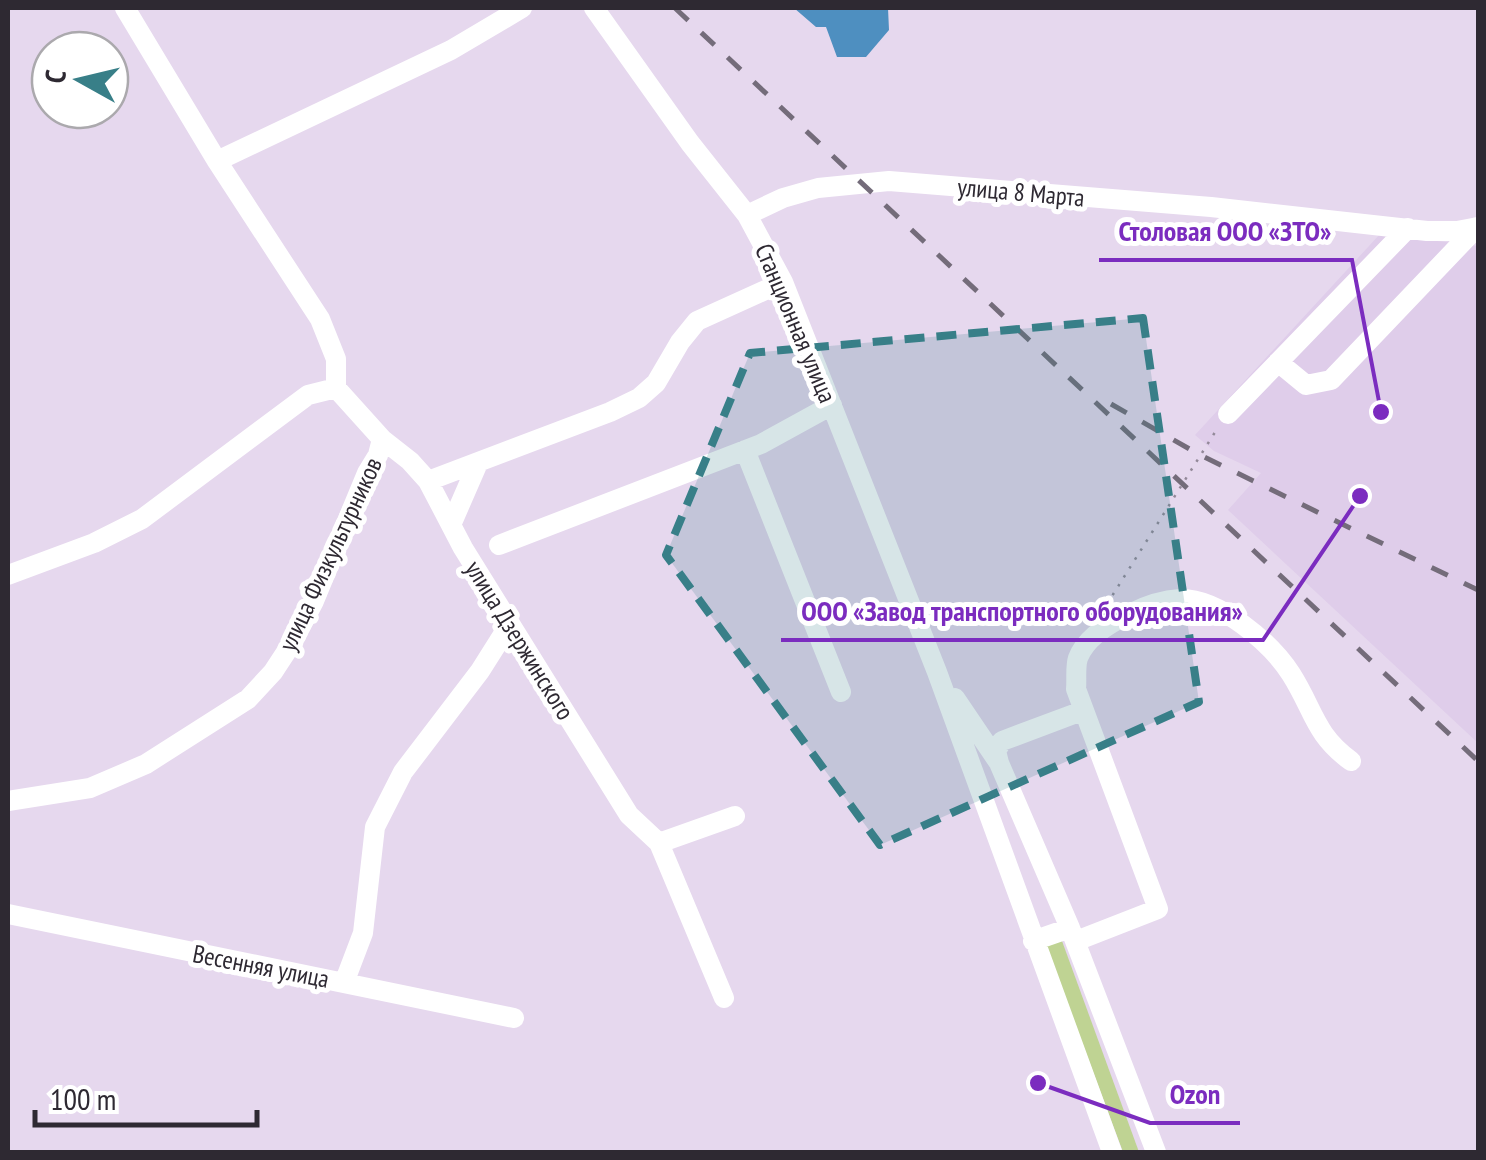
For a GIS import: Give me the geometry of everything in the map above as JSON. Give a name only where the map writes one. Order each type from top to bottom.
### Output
[{"type":"street","points":[[8,574],[94,543],[142,520],[308,395],[336,388],[336,359],[320,319],[126,8]]},
{"type":"street","points":[[218,161],[451,50],[522,8]]},
{"type":"street","name":"Станционная улица","points":[[594,8],[690,143],[747,215],[783,282],[937,672],[1112,1152]]},
{"type":"street","name":"улица 8 Марта","points":[[747,215],[783,198],[818,188],[889,182],[1226,208],[1442,232],[1478,227]]},
{"type":"street","points":[[1278,362],[1306,385],[1331,380],[1478,227]]},
{"type":"street","points":[[1228,414],[1408,228]]},
{"type":"street","points":[[428,481],[639,398],[656,383],[697,321],[783,282]]},
{"type":"street","name":"улица Физкультурников","points":[[8,802],[90,788],[146,764],[248,699],[292,643],[314,601],[367,472],[386,449],[336,388]]},
{"type":"street","points":[[498,545],[746,450],[832,405]]},
{"type":"street","name":"улица Дзержинского","points":[[386,449],[428,481],[509,624],[629,814],[659,843]]},
{"type":"street","points":[[746,450],[841,692]]},
{"type":"street","points":[[451,525],[478,463]]},
{"type":"street","points":[[1033,941],[1073,934],[1158,909],[1076,689],[1078,658],[1104,627],[1151,604],[1182,599],[1219,611],[1275,652],[1292,675],[1315,725],[1334,749],[1351,762]]},
{"type":"street","points":[[344,982],[363,934],[375,827],[403,772],[480,670],[509,624]]},
{"type":"street","name":"Станционная улица","points":[[937,672],[999,762],[1073,934],[1156,1152]]},
{"type":"street","points":[[999,762],[996,752],[1002,741],[1082,711]]},
{"type":"street","points":[[724,998],[659,843],[736,816]]},
{"type":"street","name":"Весенняя улица","points":[[8,914],[514,1018]]},
{"type":"path","points":[[1099,615],[1228,414]]},
{"type":"highlighted area","points":[[1143,318],[1199,702],[880,845],[666,555],[750,353]]},
{"type":"shaded area","points":[[1380,234],[1478,246],[1478,743],[1228,510],[1261,473],[1214,451],[1195,435]]},
{"type":"green space","points":[[1062,941],[1139,1152],[1123,1152],[1046,946]]},
{"type":"water","points":[[794,8],[888,8],[889,30],[866,57],[837,57],[826,27],[816,27]]},
{"type":"railway","points":[[675,8],[1478,761]]},
{"type":"railway","points":[[1111,404],[1200,455],[1478,590]]},
{"type":"place","name":"Столовая ООО «ЗТО»","points":[[1381,412]]},
{"type":"place","name":"ООО «Завод транспортного оборудования»","points":[[1360,496]]},
{"type":"place","name":"Ozon","points":[[1038,1083]]}]
